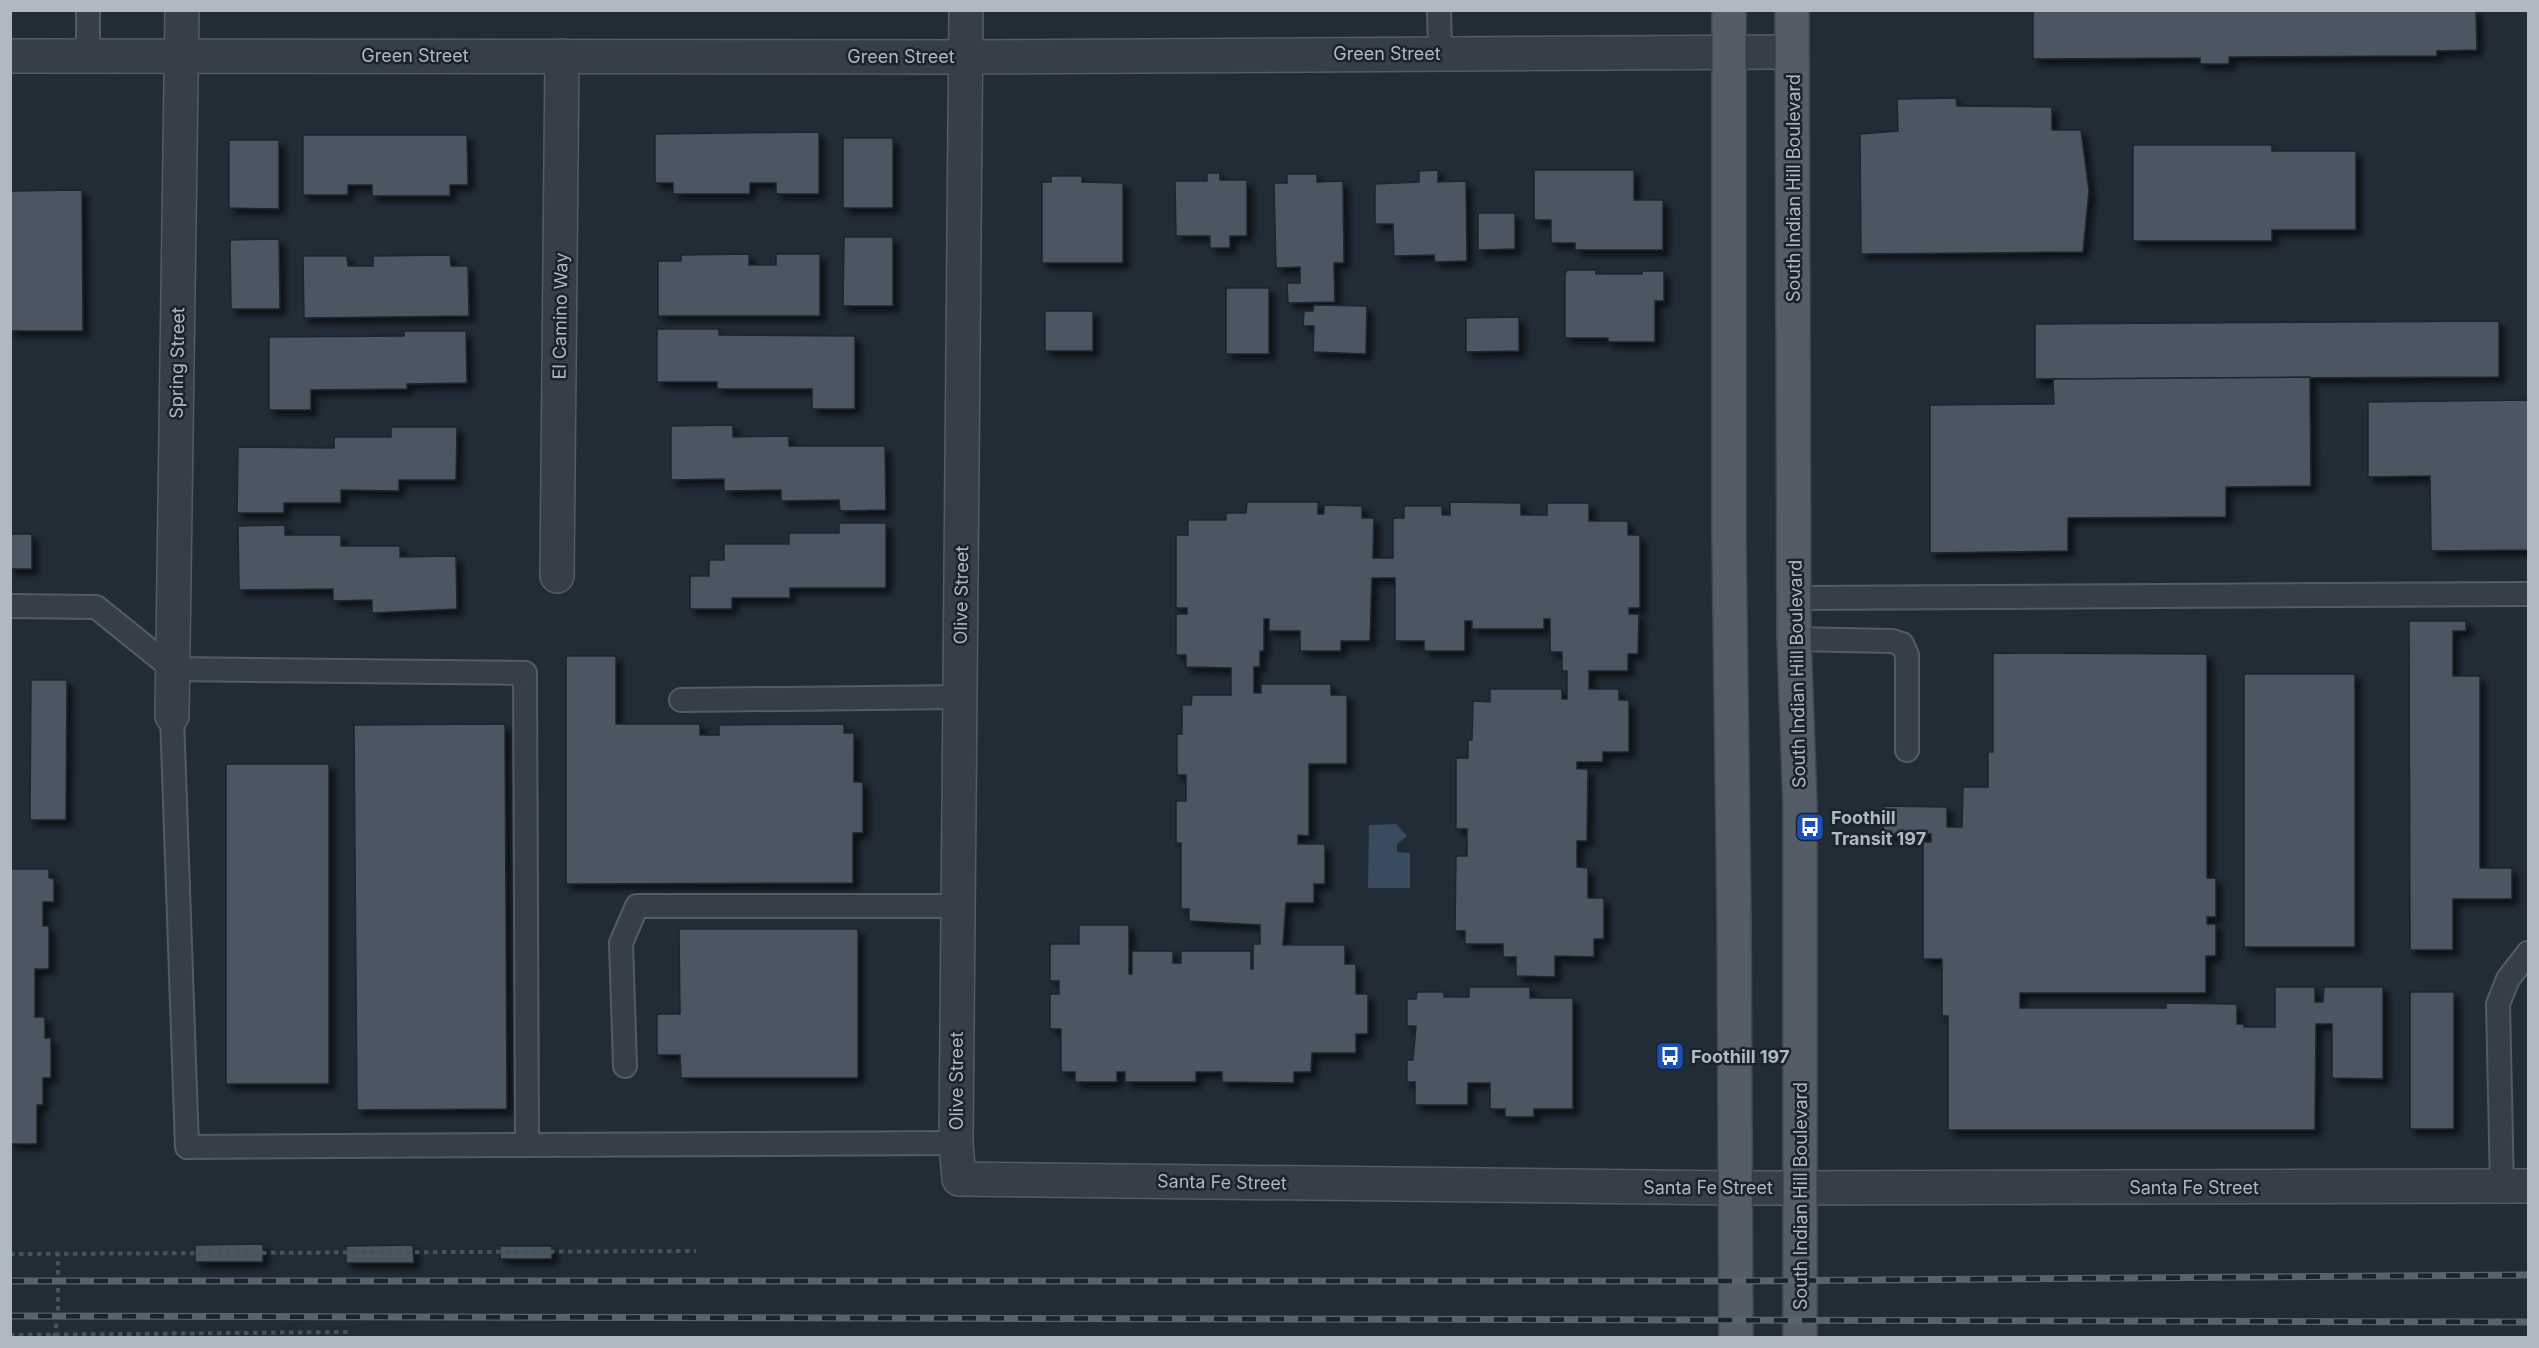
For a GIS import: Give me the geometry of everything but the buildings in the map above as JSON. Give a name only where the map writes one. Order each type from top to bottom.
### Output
[{"type":"main road","points":[[1730,10],[1728,541],[1734,916],[1736,1338]]},
{"type":"main road","name":"South Indian Hill Boulevard","points":[[1792,10],[1794,639],[1800,806],[1800,1338]]},
{"type":"street","name":"Spring Street","points":[[172,716],[182,10]]},
{"type":"street","name":"Olive Street","points":[[959,1179],[956,1143],[966,10]]},
{"type":"street","name":"Green Street","points":[[10,56],[88,57],[182,54],[966,57],[1792,51]]},
{"type":"street","name":"El Camino Way","points":[[557,576],[562,56]]},
{"type":"street","name":"Santa Fe Street","points":[[959,1179],[1735,1188],[2515,1186]]},
{"type":"lane","points":[[88,10],[88,57]]},
{"type":"lane","points":[[1439,10],[1440,53]]},
{"type":"lane","points":[[1795,598],[2529,594]]},
{"type":"lane","points":[[10,606],[96,607],[173,669],[525,673],[526,1145]]},
{"type":"lane","points":[[1794,639],[1892,641],[1902,644],[1907,655],[1907,750]]},
{"type":"lane","points":[[681,700],[960,697]]},
{"type":"lane","points":[[172,716],[187,1147],[956,1143]]},
{"type":"lane","points":[[625,1066],[621,943],[637,906],[958,906]]},
{"type":"lane","points":[[2515,1186],[2498,1004],[2508,979],[2529,953]]},
{"type":"path","points":[[10,1254],[696,1251]]},
{"type":"path","points":[[54,1336],[58,1316],[58,1254]]},
{"type":"path","points":[[10,1335],[351,1332]]},
{"type":"water","points":[[1396,824],[1407,836],[1397,844],[1397,852],[1410,853],[1410,888],[1368,888],[1369,825]]},
{"type":"railway","points":[[10,1281],[1735,1281],[2528,1275]]},
{"type":"railway","points":[[10,1316],[2528,1322]]},
{"type":"place","name":"Foothill Transit 197","points":[[1810,827]]},
{"type":"place","name":"Foothill 197","points":[[1670,1056]]}]
